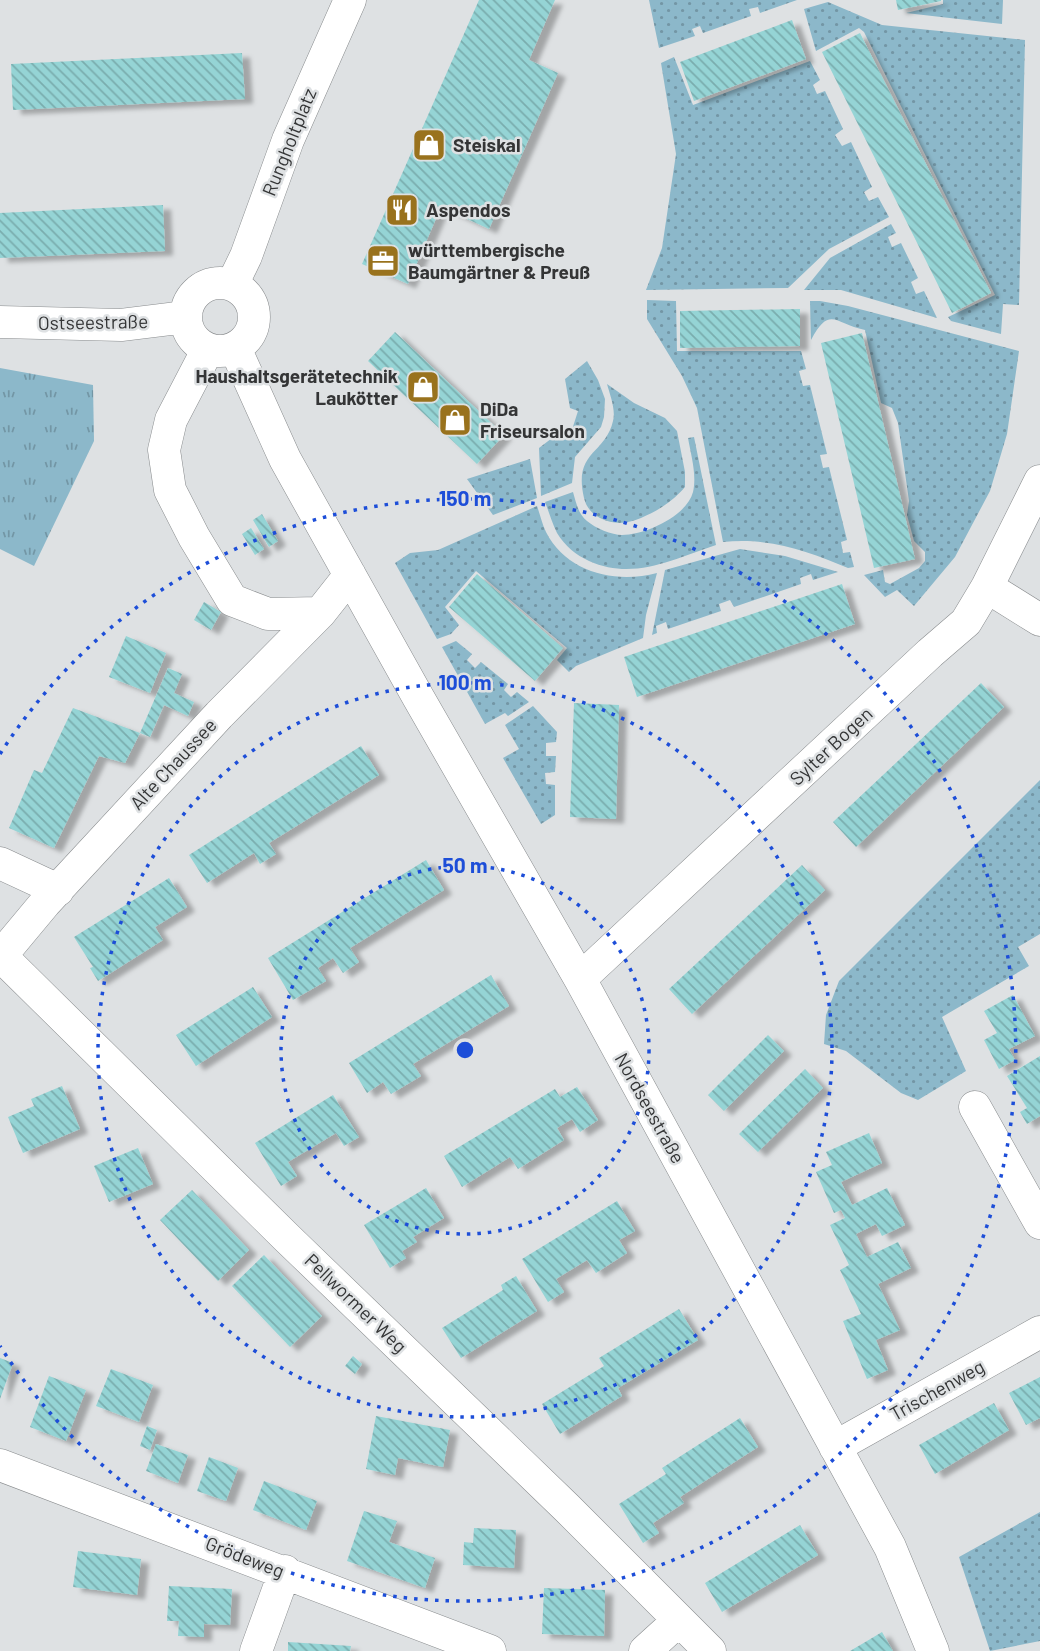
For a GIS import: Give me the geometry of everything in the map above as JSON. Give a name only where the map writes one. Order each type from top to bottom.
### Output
[{"type":"street","name":"Rungholtplatz","points":[[232,285],[246,256],[288,140],[350,0]]},
{"type":"street","points":[[320,613],[268,614],[232,600],[194,537],[170,490],[164,450],[171,420],[222,348],[247,338],[253,326],[253,310],[246,293],[232,285],[215,283],[201,288],[190,302],[186,317],[189,331],[197,342],[222,348],[349,575]]},
{"type":"street","name":"Ostseestraße","points":[[0,323],[121,325],[186,317]]},
{"type":"street","name":"Sylter Bogen","points":[[580,979],[966,622],[987,587],[1040,481]]},
{"type":"street","name":"Alte Chaussee","points":[[1,956],[219,715],[320,613],[349,575]]},
{"type":"street","name":"Nordseestraße","points":[[349,575],[580,979],[890,1547],[933,1651]]},
{"type":"street","points":[[987,587],[1040,620]]},
{"type":"street","points":[[0,863],[58,890]]},
{"type":"street","name":"Pellwormer Weg","points":[[1,956],[286,1237],[568,1508],[710,1651]]},
{"type":"street","points":[[975,1107],[1040,1223]]},
{"type":"street","name":"Trischenweg","points":[[835,1447],[1040,1332]]},
{"type":"street","name":"Grödeweg","points":[[0,1465],[490,1651]]},
{"type":"street","points":[[256,1651],[285,1572]]},
{"type":"street","points":[[645,1651],[678,1621]]},
{"type":"green space","points":[[649,0],[797,0],[760,13],[758,7],[749,9],[751,16],[703,33],[700,26],[692,29],[695,36],[659,48]]},
{"type":"green space","points":[[943,0],[1003,0],[1002,24],[906,13],[943,4]]},
{"type":"green space","points":[[828,2],[882,25],[1025,40],[1019,305],[1003,304],[1001,334],[951,321],[948,317],[995,295],[864,32],[859,28],[816,51],[804,9]]},
{"type":"green space","points":[[674,57],[693,105],[810,61],[820,80],[813,85],[817,94],[825,91],[843,129],[835,135],[842,146],[851,142],[872,187],[864,192],[869,201],[878,197],[889,217],[829,249],[788,288],[646,290],[662,248],[676,154],[661,63]]},
{"type":"green space","points":[[891,224],[896,233],[888,237],[892,247],[901,243],[918,278],[911,282],[916,294],[924,291],[937,318],[841,290],[804,290],[830,258]]},
{"type":"green space","points":[[647,300],[676,301],[677,351],[801,351],[806,369],[799,371],[803,386],[810,385],[827,454],[820,455],[823,468],[829,467],[847,540],[841,542],[843,553],[850,552],[854,567],[848,568],[803,551],[772,544],[723,542],[697,408],[682,376],[647,319]]},
{"type":"green space","points":[[810,301],[848,306],[1019,351],[1007,434],[990,491],[955,557],[914,606],[897,590],[885,597],[864,575],[883,570],[885,582],[890,584],[919,568],[925,561],[925,552],[914,541],[907,515],[909,501],[898,423],[892,408],[881,403],[865,330],[829,320],[823,323],[811,340]]},
{"type":"green space","points":[[587,361],[605,399],[601,427],[575,457],[572,483],[541,496],[539,448],[560,432],[570,436],[578,411],[570,408],[565,379]]},
{"type":"green space","points":[[0,368],[93,385],[94,441],[34,566],[0,549]]},
{"type":"green space","points":[[607,384],[634,403],[665,418],[677,431],[685,472],[685,487],[675,497],[654,512],[626,522],[615,523],[592,512],[585,501],[582,483],[586,462],[604,441],[613,421],[613,407]]},
{"type":"green space","points":[[694,437],[716,545],[653,566],[622,569],[606,567],[584,559],[560,538],[545,502],[573,492],[584,518],[594,526],[613,534],[642,532],[674,516],[683,509],[693,492],[694,472],[688,438]]},
{"type":"green space","points":[[530,459],[537,498],[493,515],[467,479]]},
{"type":"green space","points":[[537,506],[545,529],[555,546],[580,566],[609,576],[657,573],[643,638],[576,666],[569,672],[557,660],[567,648],[476,571],[445,607],[459,625],[451,634],[437,639],[395,563],[410,553],[438,550]]},
{"type":"green space","points":[[740,549],[785,556],[838,572],[813,580],[811,574],[800,578],[801,584],[734,607],[730,600],[719,604],[721,611],[668,629],[666,622],[656,626],[657,633],[652,635],[665,570]]},
{"type":"green space","points":[[456,641],[472,654],[467,660],[475,668],[481,662],[508,684],[504,690],[511,697],[517,692],[529,702],[508,716],[505,713],[485,724],[442,647]]},
{"type":"green space","points":[[533,706],[557,732],[556,742],[546,743],[546,756],[556,756],[555,772],[545,773],[546,784],[555,785],[555,815],[541,824],[503,758],[519,749],[505,725]]},
{"type":"green space","points":[[1040,780],[1040,934],[1018,947],[1029,966],[942,1017],[966,1071],[918,1100],[901,1093],[846,1051],[824,1044],[826,1015],[839,981]]},
{"type":"green space","points":[[1040,1512],[1040,1641],[990,1651],[959,1557]]},
{"type":"building","points":[[479,0],[555,0],[529,60],[558,73],[489,229],[441,207],[408,284],[362,264]]},
{"type":"building","points":[[896,0],[941,0],[941,1],[898,10]]},
{"type":"building","points":[[792,20],[806,59],[694,101],[680,62]]},
{"type":"building","points":[[860,33],[991,293],[952,313],[822,52]]},
{"type":"building","points":[[242,53],[245,99],[13,110],[11,64]]},
{"type":"building","points":[[163,205],[165,251],[0,258],[0,213]]},
{"type":"building","points":[[800,309],[800,346],[680,348],[680,311]]},
{"type":"building","points":[[395,332],[504,435],[477,464],[368,361]]},
{"type":"building","points":[[862,333],[915,559],[874,568],[821,343]]},
{"type":"building","points":[[262,514],[278,541],[269,547],[253,520]]},
{"type":"building","points":[[251,528],[264,549],[255,555],[242,534]]},
{"type":"building","points":[[477,574],[563,648],[535,681],[449,607]]},
{"type":"building","points":[[842,584],[855,624],[637,697],[624,657]]},
{"type":"building","points":[[204,602],[221,612],[211,630],[194,620]]},
{"type":"building","points":[[126,636],[166,653],[150,693],[109,677]]},
{"type":"building","points":[[168,668],[182,674],[174,693],[194,702],[188,716],[164,705],[150,737],[140,733]]},
{"type":"building","points":[[981,683],[1004,707],[856,847],[833,822]]},
{"type":"building","points":[[574,703],[619,705],[616,819],[570,817]]},
{"type":"building","points":[[73,708],[140,733],[125,763],[99,756],[54,848],[9,828],[34,770],[42,773]]},
{"type":"building","points":[[361,746],[379,775],[269,843],[276,854],[260,864],[254,853],[207,883],[189,855]]},
{"type":"building","points":[[426,860],[444,890],[350,948],[359,962],[343,973],[333,958],[318,968],[326,981],[293,1000],[268,958]]},
{"type":"building","points":[[802,865],[825,890],[692,1014],[669,989]]},
{"type":"building","points":[[169,878],[187,907],[155,927],[163,940],[98,981],[90,968],[93,967],[74,937]]},
{"type":"building","points":[[491,975],[509,1006],[413,1064],[421,1076],[391,1094],[383,1082],[367,1093],[349,1063]]},
{"type":"building","points":[[253,987],[272,1017],[196,1066],[176,1035]]},
{"type":"building","points":[[1013,995],[1035,1036],[1009,1049],[1015,1060],[999,1069],[984,1040],[997,1033],[984,1011]]},
{"type":"building","points":[[768,1035],[784,1051],[724,1111],[708,1095]]},
{"type":"building","points":[[1040,1056],[1040,1116],[1027,1124],[1020,1112],[1027,1108],[1007,1076]]},
{"type":"building","points":[[805,1069],[823,1088],[758,1152],[739,1134]]},
{"type":"building","points":[[62,1086],[80,1129],[23,1153],[8,1117],[34,1106],[31,1099]]},
{"type":"building","points":[[577,1087],[598,1120],[580,1132],[572,1119],[557,1128],[564,1140],[518,1169],[510,1157],[462,1187],[444,1156],[555,1089],[560,1097]]},
{"type":"building","points":[[333,1095],[359,1137],[344,1146],[336,1133],[288,1162],[297,1176],[281,1186],[255,1143]]},
{"type":"building","points":[[869,1133],[882,1163],[841,1182],[852,1205],[887,1188],[905,1225],[882,1236],[876,1224],[856,1234],[867,1257],[898,1242],[911,1268],[878,1284],[900,1330],[876,1340],[888,1370],[867,1379],[843,1321],[861,1314],[840,1270],[849,1265],[830,1225],[845,1218],[841,1210],[834,1213],[816,1172],[832,1165],[826,1152]]},
{"type":"building","points":[[138,1148],[153,1184],[109,1202],[94,1166]]},
{"type":"building","points":[[426,1188],[444,1218],[413,1237],[417,1242],[402,1251],[406,1258],[390,1268],[364,1225]]},
{"type":"building","points":[[192,1190],[249,1250],[218,1281],[160,1220]]},
{"type":"building","points":[[617,1201],[635,1231],[619,1240],[627,1253],[596,1273],[587,1260],[556,1279],[564,1292],[548,1302],[522,1259]]},
{"type":"building","points":[[264,1255],[322,1316],[290,1347],[232,1286]]},
{"type":"building","points":[[516,1276],[537,1311],[461,1358],[442,1328],[503,1290],[501,1285]]},
{"type":"building","points":[[679,1309],[698,1340],[618,1388],[622,1396],[560,1434],[542,1404],[604,1366],[599,1358]]},
{"type":"building","points":[[353,1356],[362,1364],[355,1374],[345,1366]]},
{"type":"building","points":[[0,1358],[13,1363],[0,1399]]},
{"type":"building","points":[[111,1369],[153,1385],[139,1422],[96,1406]]},
{"type":"building","points":[[49,1376],[86,1390],[66,1441],[30,1427]]},
{"type":"building","points":[[1040,1377],[1040,1418],[1026,1425],[1009,1393]]},
{"type":"building","points":[[994,1403],[1009,1430],[935,1474],[919,1445]]},
{"type":"building","points":[[376,1416],[450,1430],[443,1467],[398,1458],[395,1475],[366,1469]]},
{"type":"building","points":[[740,1418],[758,1447],[680,1497],[684,1503],[653,1523],[659,1533],[643,1543],[619,1504],[666,1474],[662,1468]]},
{"type":"building","points":[[147,1426],[157,1430],[150,1450],[140,1446]]},
{"type":"building","points":[[156,1444],[188,1455],[178,1483],[146,1471]]},
{"type":"building","points":[[209,1457],[238,1468],[226,1501],[197,1491]]},
{"type":"building","points":[[264,1481],[317,1501],[306,1530],[253,1510]]},
{"type":"building","points":[[364,1511],[397,1521],[389,1542],[435,1558],[425,1588],[347,1561]]},
{"type":"building","points":[[800,1525],[818,1555],[722,1612],[705,1583]]},
{"type":"building","points":[[474,1528],[516,1530],[514,1568],[463,1565],[464,1542],[473,1543]]},
{"type":"building","points":[[78,1551],[141,1559],[137,1595],[73,1587]]},
{"type":"building","points":[[169,1586],[232,1589],[230,1625],[204,1624],[204,1637],[178,1636],[179,1621],[167,1621]]},
{"type":"building","points":[[544,1588],[605,1590],[604,1636],[542,1634]]},
{"type":"building","points":[[882,1632],[893,1651],[850,1651],[867,1641]]},
{"type":"building","points":[[288,1642],[351,1646],[350,1651],[288,1651]]},
{"type":"place","name":"Steiskal","points":[[429,145]]},
{"type":"place","name":"Aspendos","points":[[402,210]]},
{"type":"place","name":"württembergische Baumgärtner & Preuß","points":[[383,261]]},
{"type":"place","name":"Haushaltsgerätetechnik Laukötter","points":[[423,387]]},
{"type":"place","name":"DiDa Friseursalon","points":[[455,420]]}]
